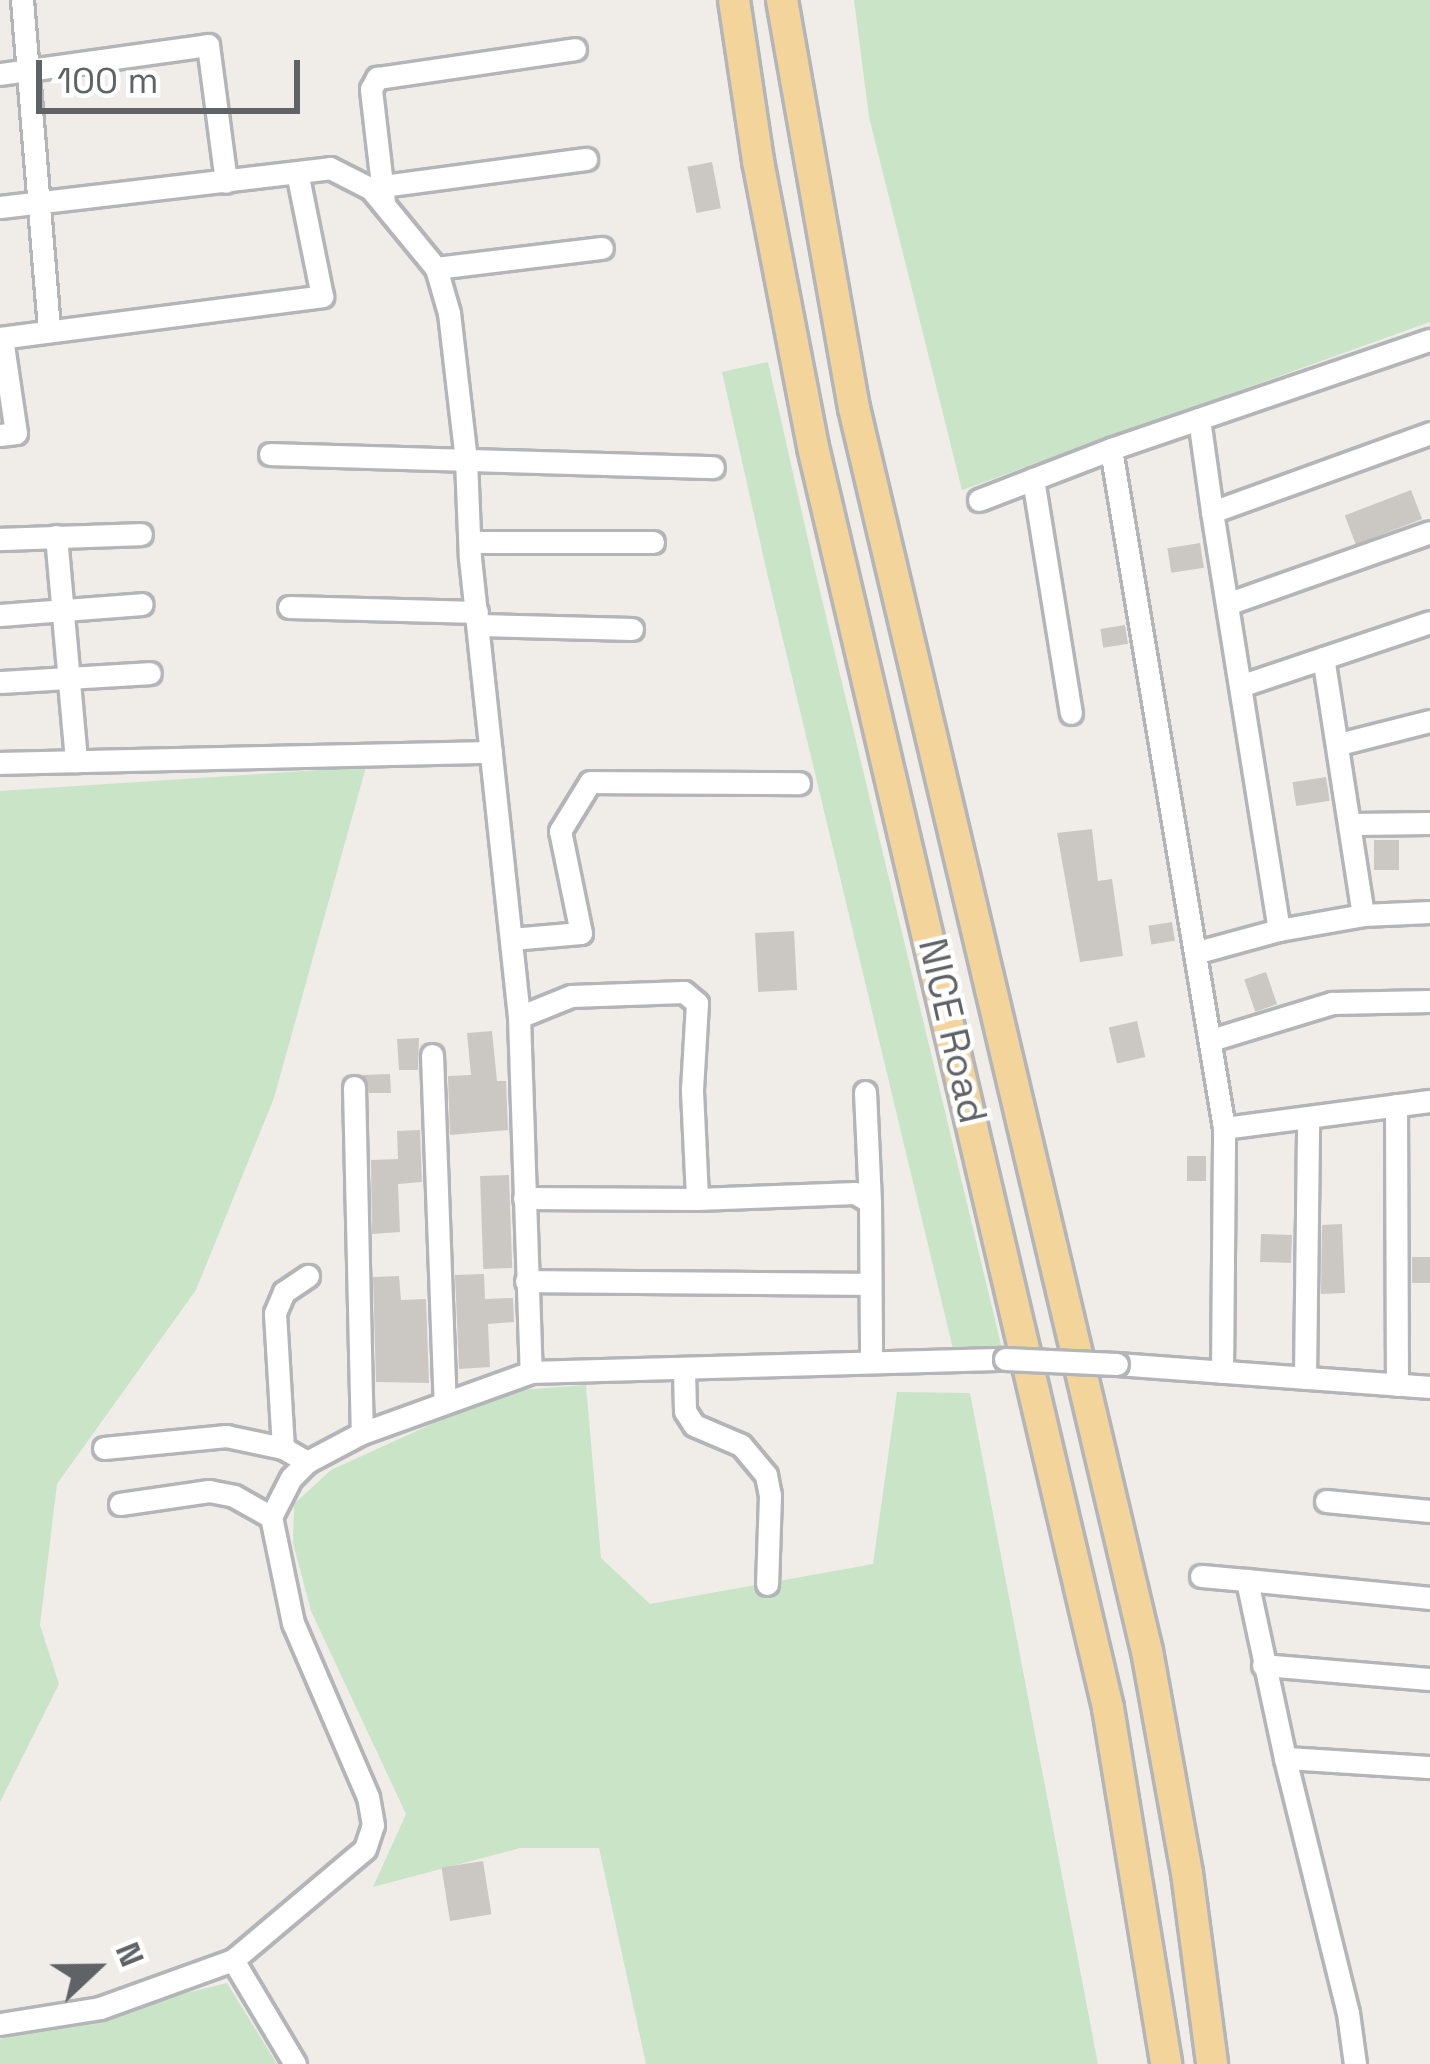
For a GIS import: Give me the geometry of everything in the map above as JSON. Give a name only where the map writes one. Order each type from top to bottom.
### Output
[{"type":"highway","name":"NICE Road","points":[[734,0],[761,183],[812,447],[1108,1708],[1166,2064]]},
{"type":"highway","name":"NICE Road","points":[[782,0],[854,408],[1147,1651],[1187,1873],[1212,2064]]},
{"type":"street","points":[[22,0],[50,331]]},
{"type":"street","points":[[0,74],[208,44],[226,182]]},
{"type":"street","points":[[531,1372],[520,1018],[448,313],[436,268],[384,194],[371,89],[377,78],[575,49]]},
{"type":"street","points":[[0,207],[330,168],[384,194],[586,159]]},
{"type":"street","points":[[0,435],[16,433],[1,338],[322,296],[297,172]]},
{"type":"street","points":[[436,268],[602,248]]},
{"type":"street","points":[[980,500],[1111,449],[1430,340]]},
{"type":"street","points":[[1199,419],[1279,930]]},
{"type":"street","points":[[1212,512],[1430,433]]},
{"type":"street","points":[[1111,449],[1224,1128],[1222,1372]]},
{"type":"street","points":[[270,454],[713,466]]},
{"type":"street","points":[[1033,479],[1071,713]]},
{"type":"street","points":[[1227,604],[1430,532]]},
{"type":"street","points":[[0,539],[140,533]]},
{"type":"street","points":[[56,536],[76,761]]},
{"type":"street","points":[[470,542],[653,542]]},
{"type":"street","points":[[0,616],[142,604]]},
{"type":"street","points":[[289,608],[632,629]]},
{"type":"street","points":[[1240,686],[1430,622]]},
{"type":"street","points":[[1323,658],[1353,824],[1363,915]]},
{"type":"street","points":[[0,682],[150,673]]},
{"type":"street","points":[[1339,744],[1430,721]]},
{"type":"street","points":[[0,763],[491,752]]},
{"type":"street","points":[[511,939],[581,933],[560,831],[590,782],[800,784]]},
{"type":"street","points":[[1353,824],[1430,823]]},
{"type":"street","points":[[1198,952],[1279,930],[1363,915],[1430,912]]},
{"type":"street","points":[[520,1018],[571,996],[684,992],[697,1003],[692,1091],[697,1199]]},
{"type":"street","points":[[1211,1040],[1332,1003],[1430,1001]]},
{"type":"street","points":[[432,1055],[445,1402]]},
{"type":"street","points":[[354,1087],[362,1433]]},
{"type":"street","points":[[865,1092],[871,1360]]},
{"type":"street","points":[[1224,1128],[1430,1101]]},
{"type":"street","points":[[1396,1105],[1397,1385]]},
{"type":"street","points":[[1305,1378],[1308,1117]]},
{"type":"street","points":[[524,1198],[697,1199],[854,1193],[870,1202]]},
{"type":"street","points":[[283,1448],[275,1313],[284,1292],[308,1276]]},
{"type":"street","points":[[526,1281],[870,1284]]},
{"type":"street","points":[[0,2024],[100,2008],[233,1960],[365,1849],[373,1825],[368,1798],[293,1623],[272,1517],[279,1496],[307,1462],[362,1433],[531,1372],[1005,1359],[1430,1388]]},
{"type":"street","points":[[685,1370],[685,1411],[694,1425],[740,1445],[766,1475],[770,1495],[767,1584]]},
{"type":"street","points":[[104,1448],[197,1436],[248,1438],[283,1448],[307,1462]]},
{"type":"street","points":[[120,1504],[209,1491],[234,1496],[272,1517]]},
{"type":"street","points":[[1326,1501],[1430,1511]]},
{"type":"street","points":[[1201,1576],[1430,1598]]},
{"type":"street","points":[[1247,1580],[1263,1665],[1348,2013],[1355,2064]]},
{"type":"street","points":[[1263,1665],[1430,1679]]},
{"type":"street","points":[[1285,1758],[1430,1767]]},
{"type":"street","points":[[233,1960],[295,2064]]},
{"type":"green space","points":[[854,0],[1430,0],[1430,322],[962,490],[869,117]]},
{"type":"green space","points":[[768,362],[1002,1349],[953,1349],[767,573],[722,372]]},
{"type":"green space","points":[[366,767],[274,1098],[196,1290],[57,1484],[40,1625],[59,1684],[0,1802],[0,791]]},
{"type":"green space","points":[[586,1385],[601,1558],[650,1604],[873,1564],[897,1392],[970,1393],[1098,2064],[646,2064],[599,1848],[520,1848],[373,1887],[406,1814],[311,1611],[293,1543],[294,1504],[331,1470],[504,1391]]},
{"type":"green space","points":[[227,1983],[277,2064],[0,2064],[0,2039]]},
{"type":"building","points":[[712,162],[721,208],[696,213],[687,167]]},
{"type":"building","points":[[1411,490],[1422,519],[1356,544],[1345,515]]},
{"type":"building","points":[[1200,543],[1204,568],[1171,573],[1167,548]]},
{"type":"building","points":[[1125,625],[1128,644],[1103,648],[1100,629]]},
{"type":"building","points":[[1326,777],[1330,801],[1296,806],[1292,782]]},
{"type":"building","points":[[1092,829],[1098,881],[1112,879],[1123,956],[1080,962],[1057,833]]},
{"type":"building","points":[[1374,840],[1399,840],[1399,870],[1374,870]]},
{"type":"building","points":[[1172,922],[1175,941],[1151,945],[1148,926]]},
{"type":"building","points":[[794,931],[797,990],[758,992],[755,933]]},
{"type":"building","points":[[1266,972],[1277,1004],[1255,1012],[1244,979]]},
{"type":"building","points":[[1137,1021],[1145,1057],[1117,1064],[1109,1028]]},
{"type":"building","points":[[492,1031],[497,1081],[506,1081],[508,1130],[450,1135],[448,1076],[471,1075],[467,1033]]},
{"type":"building","points":[[419,1038],[418,1070],[399,1070],[397,1039]]},
{"type":"building","points":[[390,1074],[391,1093],[369,1093],[363,1075]]},
{"type":"building","points":[[420,1130],[422,1182],[398,1184],[400,1232],[372,1234],[371,1160],[398,1159],[397,1131]]},
{"type":"building","points":[[1187,1156],[1206,1156],[1206,1181],[1187,1181]]},
{"type":"building","points":[[509,1175],[512,1268],[483,1269],[480,1176]]},
{"type":"building","points":[[1342,1224],[1345,1293],[1321,1294],[1322,1225]]},
{"type":"building","points":[[1261,1234],[1292,1235],[1291,1263],[1260,1262]]},
{"type":"building","points":[[1412,1257],[1430,1257],[1430,1283],[1412,1283]]},
{"type":"building","points":[[484,1274],[485,1299],[513,1298],[514,1322],[488,1324],[490,1367],[459,1369],[455,1275]]},
{"type":"building","points":[[399,1276],[401,1300],[426,1299],[429,1383],[376,1382],[373,1277]]},
{"type":"building","points":[[483,1861],[491,1914],[450,1921],[442,1868]]}]
